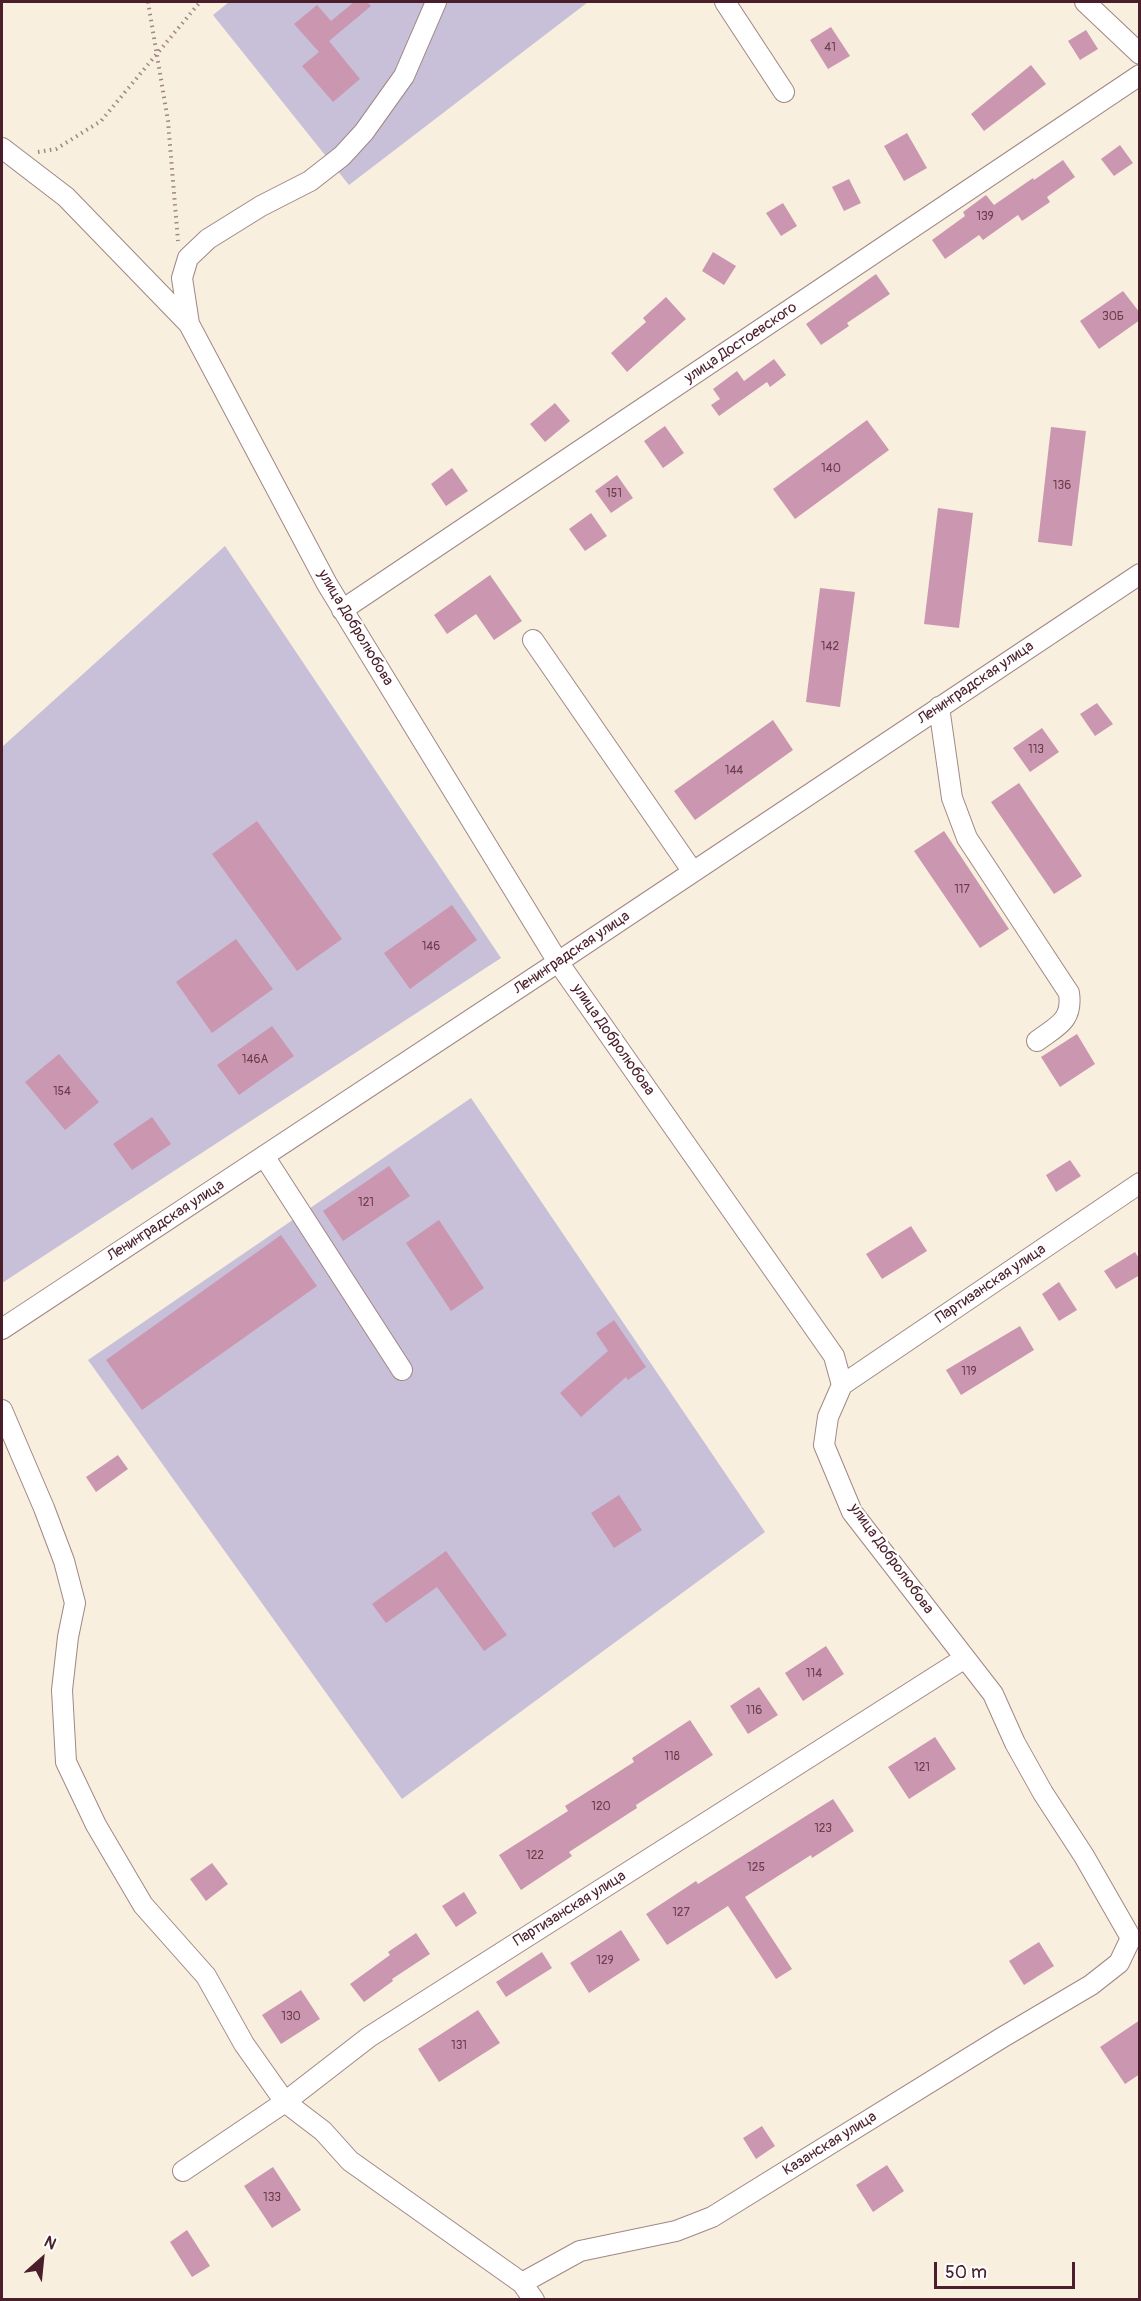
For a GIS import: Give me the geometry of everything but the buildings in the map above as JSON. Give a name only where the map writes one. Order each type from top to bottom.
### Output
[{"type":"street","points":[[189,324],[182,278],[188,258],[208,239],[261,206],[310,181],[342,156],[364,132],[404,76],[435,2]]},
{"type":"street","points":[[725,2],[784,92]]},
{"type":"street","points":[[1085,2],[1140,54]]},
{"type":"street","name":"улица Достоевского","points":[[342,610],[1140,75]]},
{"type":"street","name":"улица Добролюбова","points":[[6,151],[66,197],[189,324],[342,610],[558,962],[834,1356],[842,1385],[828,1417],[824,1445],[852,1512],[993,1694],[1015,1743],[1043,1793],[1084,1856],[1135,1944],[1119,1963]]},
{"type":"street","name":"Ленинградская улица","points":[[2,1329],[558,962],[1140,573]]},
{"type":"street","points":[[533,640],[693,872]]},
{"type":"street","points":[[939,707],[952,798],[967,838],[1069,993],[1071,1006],[1063,1022],[1036,1041]]},
{"type":"street","points":[[264,1156],[402,1370]]},
{"type":"street","name":"Партизанская улица","points":[[842,1385],[1140,1183]]},
{"type":"street","points":[[2,1410],[44,1508],[64,1561],[75,1603],[68,1637],[62,1690],[66,1762],[96,1825],[143,1905],[206,1976],[244,2044],[285,2102],[323,2131],[350,2161],[522,2283],[534,2300]]},
{"type":"street","name":"Партизанская улица","points":[[183,2171],[285,2102],[369,2037],[965,1658]]},
{"type":"street","name":"Казанская улица","points":[[522,2283],[580,2251],[676,2231],[712,2217],[1091,1985],[1119,1963]]},
{"type":"path","points":[[148,2],[168,121],[179,248]]},
{"type":"path","points":[[6,151],[56,149],[100,121],[200,2]]},
{"type":"shaded area","points":[[229,2],[588,2],[349,185],[213,15]]},
{"type":"shaded area","points":[[225,546],[501,958],[2,1283],[2,747]]},
{"type":"shaded area","points":[[471,1098],[765,1532],[402,1799],[88,1360]]}]
